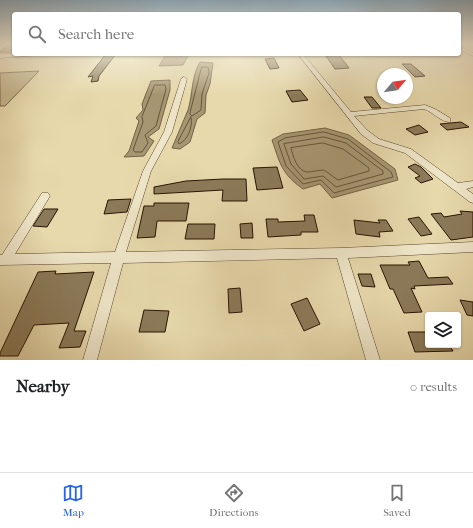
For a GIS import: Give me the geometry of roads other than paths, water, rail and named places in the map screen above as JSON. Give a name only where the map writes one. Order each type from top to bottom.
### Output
[{"type":"street","points":[[306,61],[364,132],[376,141],[408,151],[473,199]]},
{"type":"street","points":[[90,360],[119,257],[147,171],[172,122],[184,79]]},
{"type":"street","points":[[350,114],[426,107],[433,110],[446,120]]},
{"type":"street","points":[[457,187],[473,184]]},
{"type":"street","points":[[2,260],[45,196]]},
{"type":"street","points":[[2,260],[341,253],[473,247]]},
{"type":"street","points":[[341,253],[373,360]]},
{"type":"water","points":[[162,61],[185,61],[183,65],[159,66]]},
{"type":"water","points":[[200,62],[213,63],[210,84],[206,95],[205,113],[197,119],[190,142],[180,149],[172,148],[190,104],[195,74]]},
{"type":"water","points":[[170,80],[170,90],[159,129],[148,137],[154,141],[144,156],[124,157],[129,151],[139,121],[136,118],[143,110],[142,104],[151,81]]},
{"type":"water","points":[[325,128],[349,135],[395,169],[398,180],[332,198],[320,184],[303,189],[286,173],[277,156],[272,140],[283,134]]}]
